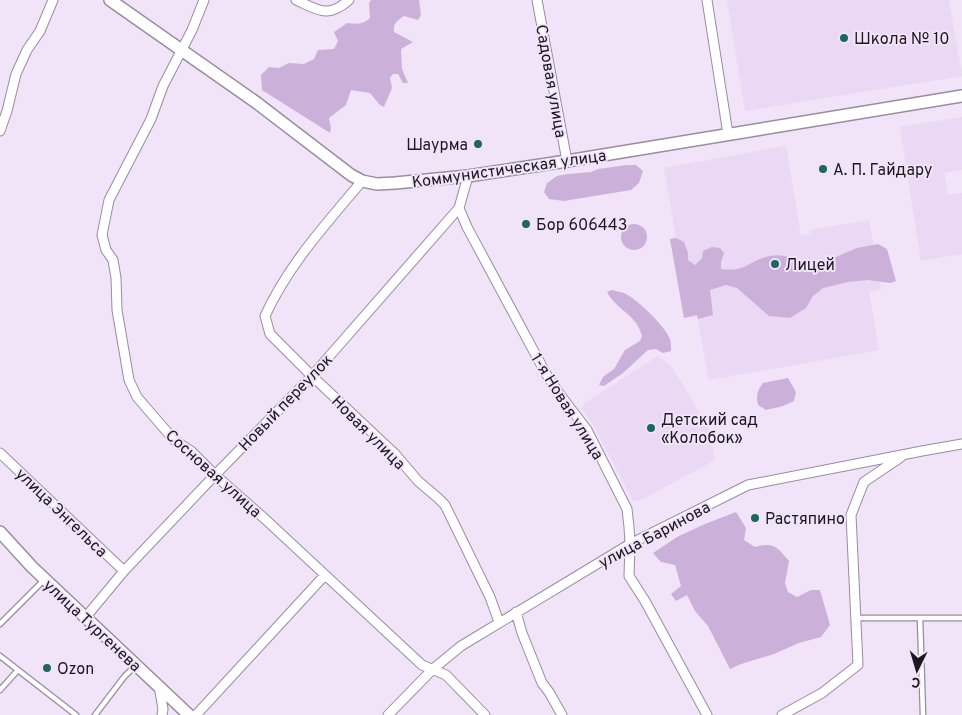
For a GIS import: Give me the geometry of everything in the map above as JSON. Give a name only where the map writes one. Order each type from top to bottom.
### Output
[{"type":"street","points":[[0,132],[16,74],[27,50],[40,32],[53,0]]},
{"type":"street","name":"Коммунистическая улица","points":[[110,0],[285,124],[337,165],[362,181],[377,184],[468,176],[962,96]]},
{"type":"street","name":"Сосновая улица","points":[[204,0],[192,30],[163,86],[151,119],[109,200],[102,235],[106,250],[113,260],[116,278],[116,310],[129,380],[138,397],[174,440],[191,451],[215,475],[265,518],[422,665],[446,675],[485,715]]},
{"type":"street","points":[[296,0],[325,12],[332,11],[349,0]]},
{"type":"street","name":"Садовая улица","points":[[537,0],[567,161]]},
{"type":"street","points":[[707,0],[728,134]]},
{"type":"street","name":"Новый переулок","points":[[85,618],[124,571],[312,376],[459,208],[468,176]]},
{"type":"street","name":"Новая улица","points":[[362,181],[299,258],[270,302],[264,316],[270,334],[445,506],[490,597],[499,622]]},
{"type":"street","name":"1-я Новая улица","points":[[459,208],[467,227],[545,372],[587,430],[627,509],[630,527],[629,576],[708,715]]},
{"type":"street","name":"улица Баринова","points":[[388,715],[432,669],[461,646],[630,544],[748,486],[962,444]]},
{"type":"street","name":"улица Энгельса","points":[[0,453],[124,571]]},
{"type":"street","points":[[782,715],[822,693],[858,666],[851,515],[864,482],[905,454]]},
{"type":"street","name":"улица Тургенева","points":[[0,532],[45,580],[189,715]]},
{"type":"street","points":[[196,715],[325,575]]},
{"type":"street","points":[[516,612],[522,633],[542,683],[562,715]]},
{"type":"street","points":[[159,686],[163,709],[162,715]]},
{"type":"lane","points":[[0,624],[45,580]]},
{"type":"lane","points":[[856,618],[962,618]]},
{"type":"lane","points":[[920,618],[923,715]]},
{"type":"lane","points":[[0,656],[76,715]]},
{"type":"lane","points":[[95,715],[124,677],[136,665]]},
{"type":"lane","points":[[0,690],[18,670]]},
{"type":"shaded area","points":[[371,0],[419,0],[421,15],[418,20],[404,16],[395,24],[394,32],[413,42],[401,49],[402,69],[408,83],[403,83],[398,74],[393,74],[390,78],[392,88],[384,107],[370,93],[351,90],[346,105],[329,118],[330,133],[262,90],[261,75],[269,67],[279,68],[289,63],[304,64],[314,59],[318,50],[334,49],[338,41],[334,32],[347,23],[362,23],[370,18],[369,3]]},
{"type":"shaded area","name":"Школа № 10","points":[[727,0],[949,0],[962,76],[745,111]]},
{"type":"shaded area","points":[[962,117],[962,170],[944,173],[948,195],[962,193],[962,254],[921,261],[900,127]]},
{"type":"shaded area","name":"Лицей","points":[[786,146],[801,236],[811,234],[810,230],[869,220],[881,289],[869,292],[879,350],[709,380],[697,316],[684,318],[670,239],[676,237],[664,168]]},
{"type":"shaded area","points":[[636,165],[643,171],[639,183],[631,190],[564,201],[549,199],[544,192],[547,183],[557,176]]},
{"type":"shaded area","points":[[634,224],[643,228],[647,237],[643,246],[634,250],[625,246],[621,237],[625,228]]},
{"type":"shaded area","points":[[676,238],[684,242],[688,253],[688,260],[695,265],[702,258],[703,251],[712,247],[720,248],[724,253],[721,269],[729,270],[742,268],[763,258],[775,255],[802,261],[811,266],[857,248],[878,244],[887,249],[896,281],[890,283],[868,280],[848,282],[823,288],[813,296],[806,308],[790,318],[769,316],[737,288],[726,285],[710,290],[713,315],[698,319],[697,315],[684,318],[670,239]]},
{"type":"shaded area","points":[[612,290],[624,293],[636,300],[650,313],[667,333],[670,339],[671,351],[663,353],[656,349],[648,350],[623,373],[604,386],[599,385],[603,377],[614,369],[625,350],[640,341],[642,336],[636,322],[611,299],[607,292]]},
{"type":"shaded area","name":"Детский сад «Колобок»","points":[[658,356],[670,365],[709,430],[715,460],[641,500],[633,501],[594,426],[582,409],[585,403]]},
{"type":"shaded area","points":[[788,378],[796,392],[794,401],[766,410],[758,405],[759,389],[763,383]]},
{"type":"shaded area","points":[[736,512],[746,528],[744,540],[755,547],[767,545],[775,547],[789,561],[785,583],[788,592],[797,597],[811,590],[820,590],[830,625],[821,637],[799,643],[730,669],[708,626],[695,611],[687,595],[676,601],[671,594],[681,586],[675,565],[661,562],[653,553],[677,537]]},
{"type":"place","name":"Школа № 10","points":[[844,38]]},
{"type":"place","name":"Шаурма","points":[[478,144]]},
{"type":"place","name":"А. П. Гайдару","points":[[823,169]]},
{"type":"place","name":"Бор 606443","points":[[526,224]]},
{"type":"place","name":"Лицей","points":[[775,264]]},
{"type":"place","name":"Детский сад «Колобок»","points":[[651,428]]},
{"type":"place","name":"Растяпино","points":[[755,518]]},
{"type":"place","name":"Ozon","points":[[47,668]]}]
